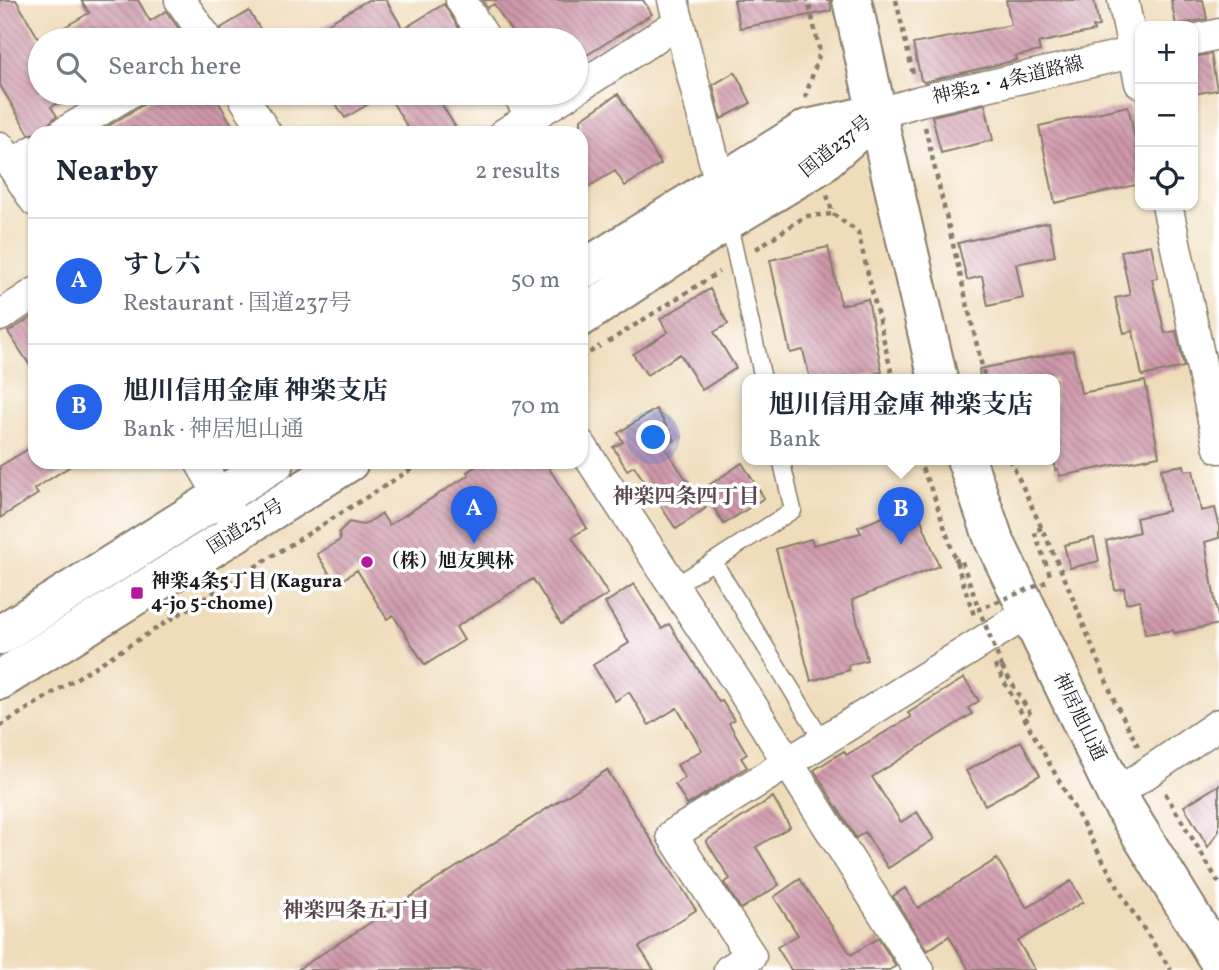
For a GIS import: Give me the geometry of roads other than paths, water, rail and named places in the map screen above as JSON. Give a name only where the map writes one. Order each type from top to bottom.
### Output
[{"type":"main road","points":[[852,0],[937,374]]},
{"type":"main road","name":"国道237号","points":[[588,267],[807,129],[877,114]]},
{"type":"main road","name":"国道237号","points":[[588,312],[729,220],[818,166],[877,114]]},
{"type":"main road","name":"神居旭山通","points":[[968,465],[994,540],[1116,794],[1219,961]]},
{"type":"main road","name":"国道237号","points":[[0,635],[264,469]]},
{"type":"main road","name":"国道237号","points":[[0,680],[338,469]]},
{"type":"street","points":[[180,0],[200,28]]},
{"type":"street","points":[[461,0],[478,28]]},
{"type":"street","points":[[1123,0],[1135,44]]},
{"type":"street","points":[[588,80],[676,12],[720,184]]},
{"type":"street","points":[[1198,39],[1219,34]]},
{"type":"street","name":"神楽2・4条道路線","points":[[877,114],[920,101],[1135,51]]},
{"type":"street","points":[[75,126],[109,105]]},
{"type":"street","points":[[248,105],[262,126]]},
{"type":"street","points":[[510,126],[525,105]]},
{"type":"street","points":[[15,154],[28,185]]},
{"type":"street","points":[[1168,210],[1219,448]]},
{"type":"street","points":[[0,316],[28,298]]},
{"type":"street","points":[[588,455],[919,970]]},
{"type":"street","points":[[204,469],[240,531]]},
{"type":"street","points":[[729,970],[751,956],[672,835],[984,643],[1028,613]]},
{"type":"street","points":[[1116,794],[1219,724]]},
{"type":"lane","points":[[729,220],[763,374]]},
{"type":"lane","points":[[674,586],[793,510],[782,465]]},
{"type":"lane","points":[[713,561],[823,741]]},
{"type":"place","name":"すし六","points":[[474,544]]},
{"type":"place","name":"旭川信用金庫 神楽支店","points":[[901,545]]},
{"type":"place","name":"（株）旭友興林","points":[[367,562]]},
{"type":"place","name":"神楽4条5丁目 (Kagura 4-jo 5-chome)","points":[[137,593]]},
{"type":"district","name":"神楽四条四丁目","points":[[686,497]]},
{"type":"district","name":"神楽四条五丁目","points":[[356,911]]}]
